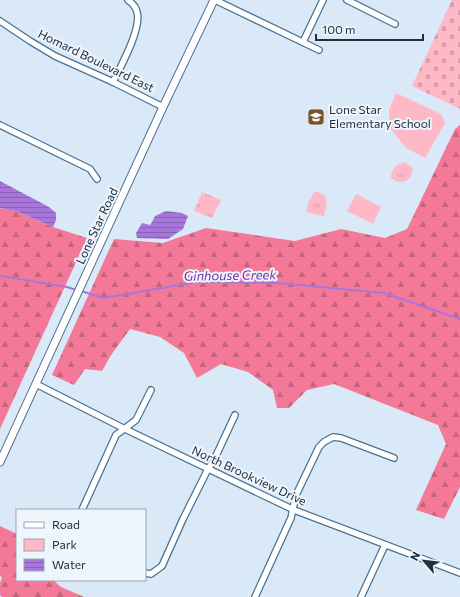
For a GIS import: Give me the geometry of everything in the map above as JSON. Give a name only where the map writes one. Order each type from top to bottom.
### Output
[{"type":"street","points":[[113,82],[137,28],[137,11],[128,0]]},
{"type":"street","points":[[214,0],[319,50]]},
{"type":"street","name":"Lone Star Road","points":[[0,462],[163,107],[214,0]]},
{"type":"street","points":[[302,42],[323,0]]},
{"type":"street","points":[[347,0],[395,24]]},
{"type":"street","name":"Homard Boulevard East","points":[[0,21],[55,56],[113,82],[163,107]]},
{"type":"street","points":[[0,125],[90,169],[97,179]]},
{"type":"street","name":"North Brookview Drive","points":[[36,384],[125,429],[294,510],[460,573]]},
{"type":"street","points":[[82,509],[116,435],[136,420],[151,390]]},
{"type":"street","points":[[146,574],[151,574],[162,566],[235,414]]},
{"type":"street","points":[[254,597],[294,510],[293,503],[296,495],[317,450],[324,442],[333,437],[341,438],[394,458]]},
{"type":"street","points":[[361,597],[385,545]]},
{"type":"green space","points":[[452,0],[460,0],[460,109],[412,86]]},
{"type":"green space","points":[[396,93],[441,114],[445,123],[425,158],[406,148],[390,128],[389,110]]},
{"type":"green space","points":[[460,125],[460,487],[444,519],[416,510],[446,444],[438,425],[334,384],[307,390],[289,408],[277,408],[273,390],[248,372],[221,364],[197,378],[184,353],[160,337],[130,329],[111,355],[102,371],[85,369],[74,385],[52,375],[114,239],[163,243],[206,228],[295,241],[341,229],[385,238],[407,229],[455,129]]},
{"type":"green space","points":[[404,162],[413,168],[411,176],[403,182],[399,182],[391,178],[394,168]]},
{"type":"green space","points":[[315,191],[324,195],[327,200],[324,216],[306,212],[309,201]]},
{"type":"green space","points":[[202,192],[221,200],[212,218],[194,211]]},
{"type":"green space","points":[[356,194],[381,207],[373,224],[347,211]]},
{"type":"green space","points":[[0,208],[16,211],[53,227],[87,238],[0,429]]},
{"type":"green space","points":[[0,526],[16,534],[16,581],[54,581],[61,587],[84,597],[2,597],[0,595],[0,583],[2,577],[0,576]]},
{"type":"water","points":[[0,181],[49,207],[56,213],[56,220],[53,227],[16,211],[0,208]]},
{"type":"water","points":[[166,211],[182,213],[188,216],[183,229],[168,239],[137,238],[136,233],[142,223],[150,225],[155,216]]},
{"type":"waterway","name":"Ginhouse Creek","points":[[0,276],[67,287],[76,290]]},
{"type":"waterway","name":"Ginhouse Creek","points":[[81,291],[104,298],[196,282],[277,283],[384,293],[460,319]]},
{"type":"place","name":"Lone Star Elementary School","points":[[316,117]]}]
